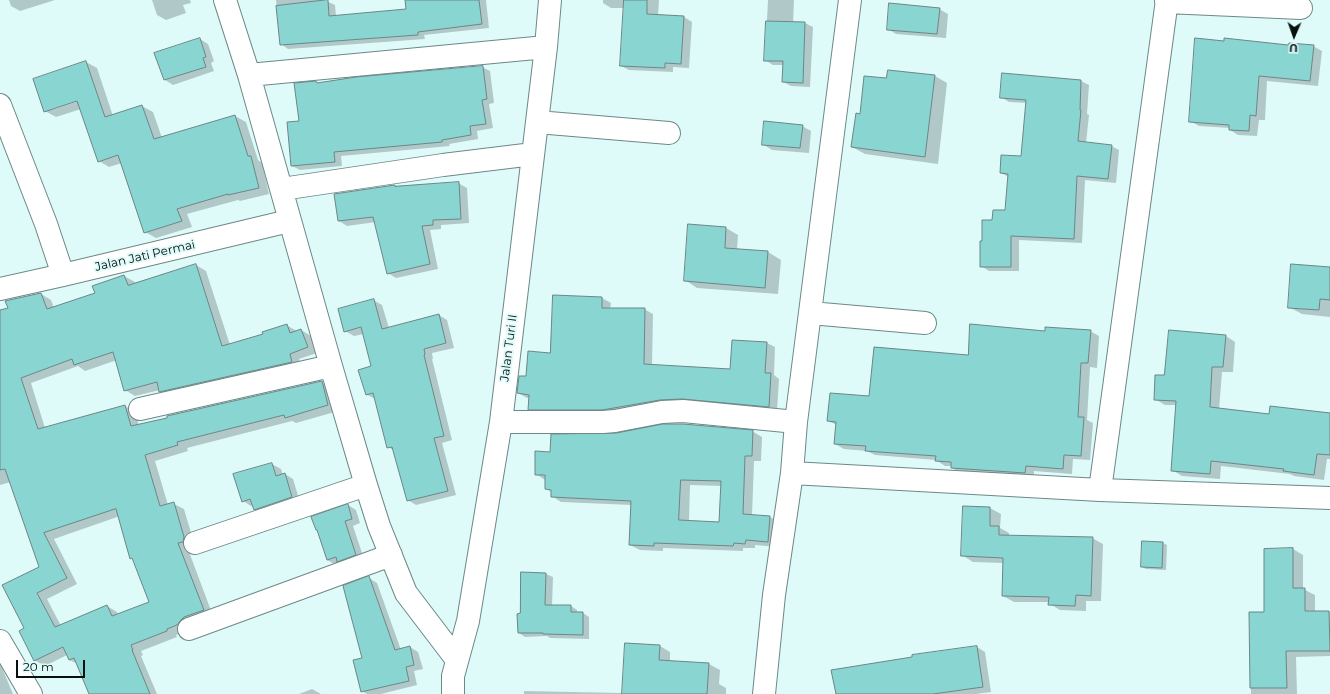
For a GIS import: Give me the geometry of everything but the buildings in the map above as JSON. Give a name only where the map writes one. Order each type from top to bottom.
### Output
[{"type":"street","points":[[225,0],[249,75],[282,189],[289,221],[379,526],[406,593],[457,660]]},
{"type":"street","name":"Jalan Turi II","points":[[453,694],[453,676],[468,621],[501,422],[546,47],[550,0]]},
{"type":"street","points":[[764,694],[774,595],[792,473],[796,422],[850,0]]},
{"type":"street","points":[[1100,490],[1167,1],[1302,8]]},
{"type":"street","points":[[249,75],[546,47]]},
{"type":"street","points":[[0,105],[46,224],[63,275]]},
{"type":"street","points":[[537,122],[669,133]]},
{"type":"street","points":[[282,189],[443,165],[533,154]]},
{"type":"street","name":"Jalan Jati Permai","points":[[0,289],[289,221]]},
{"type":"street","points":[[810,313],[925,323]]},
{"type":"street","points":[[140,409],[331,366]]},
{"type":"street","points":[[501,422],[614,422],[662,412],[683,411],[796,422]]},
{"type":"street","points":[[792,473],[1100,490],[1330,498]]},
{"type":"street","points":[[195,543],[366,485]]},
{"type":"street","points":[[189,629],[391,555]]},
{"type":"street","points":[[0,641],[31,694]]}]
